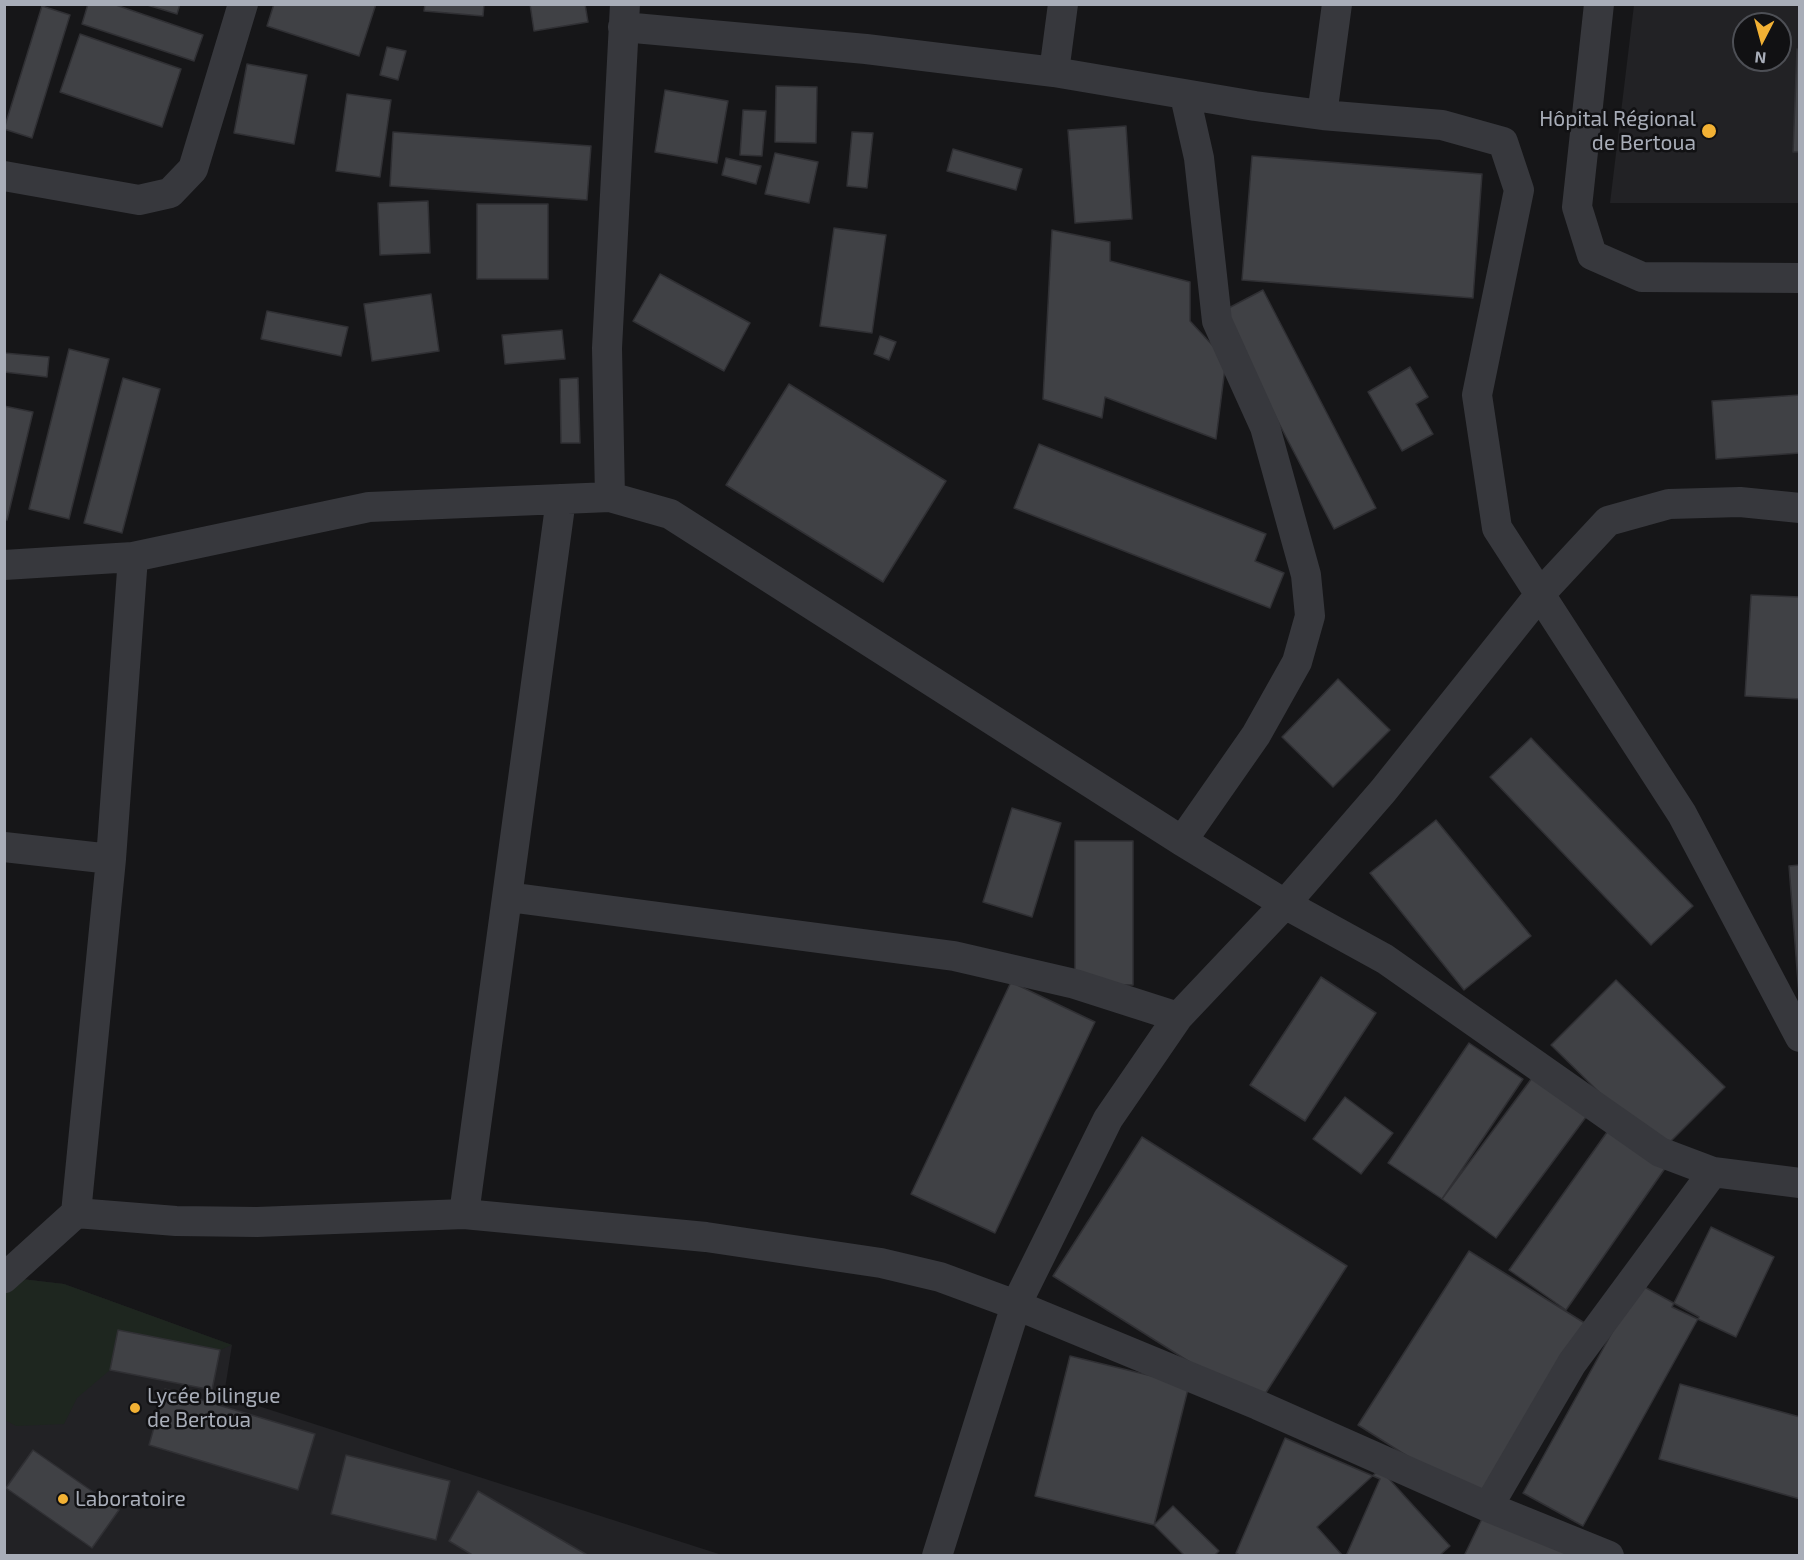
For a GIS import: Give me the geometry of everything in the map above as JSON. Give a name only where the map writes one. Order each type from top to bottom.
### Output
[{"type":"street","points":[[4,176],[139,200],[170,194],[193,169],[243,4]]},
{"type":"street","points":[[1054,72],[1063,4]]},
{"type":"street","points":[[1322,115],[1337,4]]},
{"type":"street","points":[[1599,4],[1577,207],[1592,255],[1642,277],[1800,278]]},
{"type":"street","points":[[610,498],[607,348],[624,16],[1054,72],[1185,96],[1322,115],[1442,125],[1503,142],[1519,190],[1477,395],[1497,528],[1682,814],[1800,1037]]},
{"type":"street","points":[[1182,841],[1256,735],[1297,662],[1310,616],[1306,575],[1265,427],[1217,321],[1199,158],[1185,96]]},
{"type":"street","points":[[4,565],[133,557],[369,507],[610,498],[670,514],[1182,841],[1286,904],[1385,959],[1660,1152],[1713,1172],[1800,1183]]},
{"type":"street","points":[[464,1214],[561,499]]},
{"type":"street","points":[[937,1556],[1016,1305],[1108,1119],[1178,1017],[1286,904],[1383,790],[1541,593],[1608,521],[1669,504],[1740,502],[1800,508]]},
{"type":"street","points":[[4,1278],[76,1213],[111,859],[133,557]]},
{"type":"street","points":[[4,847],[111,859]]},
{"type":"street","points":[[508,897],[954,956],[1075,984],[1178,1017]]},
{"type":"street","points":[[1488,1507],[1572,1363],[1713,1172]]},
{"type":"street","points":[[76,1213],[176,1221],[245,1222],[464,1214],[706,1237],[881,1263],[940,1277],[1016,1305],[1258,1405],[1488,1507],[1609,1556]]},
{"type":"shaded area","name":"Hôpital Régional de Bertoua","points":[[1634,5],[1799,5],[1799,203],[1610,203]]},
{"type":"shaded area","points":[[4,1277],[64,1284],[232,1345],[220,1350],[118,1330],[110,1370],[77,1398],[64,1424],[16,1426],[5,1420]]},
{"type":"shaded area","name":"Lycée bilingue de Bertoua","points":[[5,1277],[64,1284],[232,1345],[224,1395],[722,1555],[5,1556]]},
{"type":"building","points":[[88,4],[113,4],[203,35],[194,61],[82,24]]},
{"type":"building","points":[[144,4],[180,4],[177,14]]},
{"type":"building","points":[[274,4],[376,4],[359,56],[267,26]]},
{"type":"building","points":[[425,4],[484,4],[483,16],[424,11]]},
{"type":"building","points":[[530,4],[585,4],[588,22],[534,31]]},
{"type":"building","points":[[42,6],[70,15],[32,138],[4,129]]},
{"type":"building","points":[[80,34],[181,69],[162,127],[60,92]]},
{"type":"building","points":[[387,47],[406,51],[398,80],[380,75]]},
{"type":"building","points":[[1797,49],[1800,50],[1800,152],[1793,152]]},
{"type":"building","points":[[247,64],[307,75],[294,144],[234,133]]},
{"type":"building","points":[[776,86],[817,87],[816,143],[775,142]]},
{"type":"building","points":[[665,90],[728,101],[717,163],[655,152]]},
{"type":"building","points":[[347,94],[391,100],[380,177],[336,171]]},
{"type":"building","points":[[743,110],[766,111],[762,156],[740,155]]},
{"type":"building","points":[[1126,126],[1132,219],[1075,223],[1068,130]]},
{"type":"building","points":[[393,132],[591,146],[587,200],[390,186]]},
{"type":"building","points":[[852,132],[873,133],[867,188],[847,186]]},
{"type":"building","points":[[953,149],[1022,169],[1016,190],[947,171]]},
{"type":"building","points":[[775,153],[818,162],[809,203],[765,194]]},
{"type":"building","points":[[1252,156],[1482,174],[1473,298],[1242,280]]},
{"type":"building","points":[[726,158],[761,166],[756,184],[722,175]]},
{"type":"building","points":[[428,201],[430,253],[380,255],[378,203]]},
{"type":"building","points":[[477,204],[548,204],[548,279],[477,279]]},
{"type":"building","points":[[834,228],[886,235],[872,333],[820,326]]},
{"type":"building","points":[[1052,230],[1110,242],[1110,261],[1190,282],[1190,321],[1226,360],[1216,439],[1105,397],[1102,418],[1043,399]]},
{"type":"building","points":[[660,274],[750,323],[724,371],[633,321]]},
{"type":"building","points":[[1263,290],[1376,508],[1334,529],[1221,312]]},
{"type":"building","points":[[431,294],[439,351],[372,361],[364,304]]},
{"type":"building","points":[[267,311],[348,327],[341,356],[261,339]]},
{"type":"building","points":[[562,330],[565,359],[505,364],[502,335]]},
{"type":"building","points":[[880,336],[896,342],[889,360],[874,354]]},
{"type":"building","points":[[69,349],[109,359],[69,519],[29,509]]},
{"type":"building","points":[[4,353],[49,357],[47,377],[4,372]]},
{"type":"building","points":[[1410,367],[1428,397],[1416,404],[1433,434],[1402,451],[1368,392]]},
{"type":"building","points":[[123,378],[160,389],[122,533],[84,523]]},
{"type":"building","points":[[578,378],[580,443],[561,443],[560,379]]},
{"type":"building","points":[[789,384],[946,481],[883,582],[726,485]]},
{"type":"building","points":[[1800,395],[1800,453],[1716,459],[1712,401]]},
{"type":"building","points":[[4,406],[33,412],[7,520],[4,519]]},
{"type":"building","points":[[1039,444],[1266,534],[1255,561],[1284,573],[1270,608],[1014,508]]},
{"type":"building","points":[[1751,595],[1800,597],[1800,699],[1745,696]]},
{"type":"building","points":[[1338,679],[1390,730],[1333,787],[1282,737]]},
{"type":"building","points":[[1531,738],[1693,906],[1651,945],[1490,777]]},
{"type":"building","points":[[1012,808],[1061,823],[1032,917],[983,902]]},
{"type":"building","points":[[1436,820],[1531,936],[1464,990],[1370,873]]},
{"type":"building","points":[[1075,841],[1133,841],[1133,985],[1075,984]]},
{"type":"building","points":[[1800,865],[1800,995],[1799,995],[1789,866]]},
{"type":"building","points":[[1321,977],[1376,1013],[1305,1121],[1250,1085]]},
{"type":"building","points":[[1616,980],[1725,1087],[1660,1152],[1551,1045]]},
{"type":"building","points":[[1011,982],[1095,1022],[995,1233],[911,1194]]},
{"type":"building","points":[[1469,1043],[1523,1079],[1442,1199],[1388,1163]]},
{"type":"building","points":[[1535,1074],[1589,1113],[1496,1238],[1442,1199]]},
{"type":"building","points":[[1345,1097],[1393,1133],[1361,1174],[1313,1139]]},
{"type":"building","points":[[1610,1128],[1666,1167],[1566,1310],[1509,1270]]},
{"type":"building","points":[[1142,1137],[1347,1266],[1258,1405],[1053,1276]]},
{"type":"building","points":[[1711,1227],[1774,1257],[1736,1337],[1672,1307]]},
{"type":"building","points":[[1469,1251],[1599,1332],[1488,1507],[1358,1425]]},
{"type":"building","points":[[1639,1284],[1699,1317],[1583,1526],[1523,1493]]},
{"type":"building","points":[[118,1330],[220,1350],[212,1390],[110,1370]]},
{"type":"building","points":[[1070,1356],[1189,1385],[1154,1525],[1035,1496]]},
{"type":"building","points":[[1680,1384],[1800,1417],[1800,1499],[1659,1459]]},
{"type":"building","points":[[165,1389],[315,1434],[298,1490],[149,1445]]},
{"type":"building","points":[[1285,1438],[1380,1479],[1346,1556],[1241,1556],[1236,1553]]},
{"type":"building","name":"Laboratoire","points":[[33,1450],[119,1510],[92,1548],[6,1488]]},
{"type":"building","points":[[346,1455],[450,1481],[436,1540],[331,1514]]},
{"type":"building","points":[[1380,1469],[1450,1546],[1439,1556],[1343,1556],[1317,1527]]},
{"type":"building","points":[[478,1491],[589,1556],[474,1556],[449,1541]]},
{"type":"building","points":[[1491,1500],[1606,1556],[1464,1556]]},
{"type":"building","points":[[1173,1506],[1219,1551],[1214,1556],[1185,1556],[1154,1525]]},
{"type":"place","name":"Hôpital Régional de Bertoua","points":[[1709,131]]},
{"type":"place","name":"Lycée bilingue de Bertoua","points":[[135,1408]]},
{"type":"place","name":"Laboratoire","points":[[63,1499]]}]
